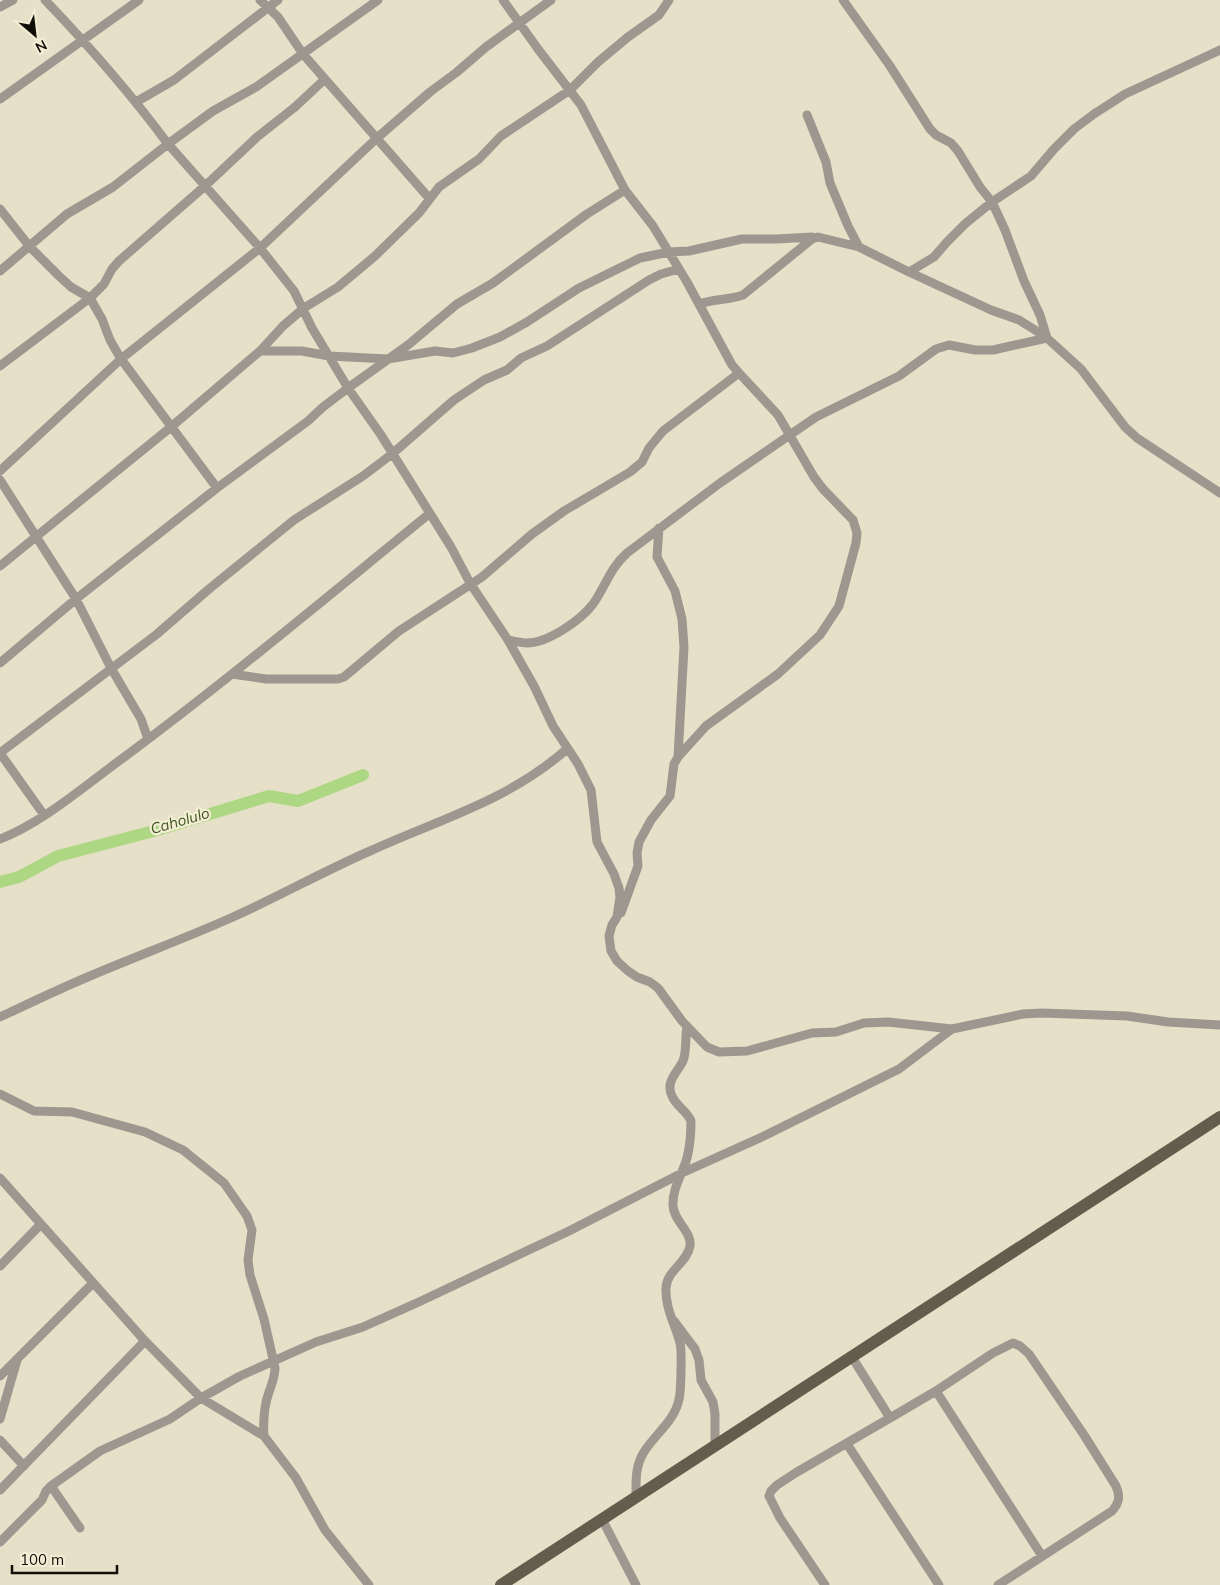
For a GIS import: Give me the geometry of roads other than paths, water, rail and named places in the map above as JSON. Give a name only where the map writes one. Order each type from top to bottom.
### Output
[{"type":"main road","points":[[501,1585],[1220,1117]]},
{"type":"street","points":[[0,7],[13,0]]},
{"type":"street","points":[[45,0],[84,40],[168,144],[260,248],[294,291],[304,308],[312,328],[348,388],[392,454],[451,548],[470,583],[508,640],[534,686],[553,726],[578,764],[591,790],[597,842],[614,874],[619,888],[617,917]]},
{"type":"street","points":[[0,99],[139,0]]},
{"type":"street","points":[[260,0],[285,25],[303,54],[429,198]]},
{"type":"street","points":[[136,102],[174,80],[278,0]]},
{"type":"street","points":[[0,271],[67,214],[113,187],[213,111],[256,87],[378,0]]},
{"type":"street","points":[[503,0],[585,113],[625,190],[653,226],[669,252],[732,365],[769,404],[790,434],[818,483],[848,515],[856,526],[857,533],[839,606],[820,635],[798,658],[743,701],[706,726],[674,764],[670,796],[642,834],[637,853],[638,866],[636,875],[622,912],[612,925],[609,936],[611,951],[617,961],[632,974],[658,988],[687,1026],[707,1047],[719,1052],[747,1052],[812,1033],[836,1032],[864,1023],[888,1022],[952,1030],[1023,1014],[1065,1013],[1127,1016],[1168,1022],[1220,1025]]},
{"type":"street","points":[[0,471],[121,360],[260,248],[377,138],[430,92],[550,0]]},
{"type":"street","points":[[0,566],[171,427],[260,350],[304,308],[338,287],[374,256],[419,213],[439,187],[479,159],[501,136],[570,90],[620,44],[659,15],[669,0]]},
{"type":"street","points":[[843,0],[890,66],[930,128],[936,135],[951,143],[958,151],[992,202],[1040,315],[1047,338]]},
{"type":"street","points":[[909,272],[934,258],[960,229],[992,202],[1031,176],[1067,136],[1094,114],[1125,94],[1220,50]]},
{"type":"street","points":[[0,366],[90,298],[104,284],[119,261],[205,186],[257,137],[295,107],[325,79]]},
{"type":"street","points":[[807,115],[826,162],[830,183],[859,247]]},
{"type":"street","points":[[0,662],[217,488],[308,421],[323,406],[408,345],[457,304],[493,283],[587,214],[625,190]]},
{"type":"street","points":[[0,209],[30,247],[71,287],[90,298],[121,360],[217,488]]},
{"type":"street","points":[[699,304],[711,300],[735,298],[744,295],[805,243],[818,237]]},
{"type":"street","points":[[260,350],[302,350],[329,356],[388,359],[435,351],[453,353],[500,337],[579,288],[640,258],[669,252],[689,251],[742,239],[777,240],[818,237],[859,247],[991,310],[1019,320],[1047,338],[1081,369],[1125,426],[1137,438],[1220,493]]},
{"type":"street","points":[[44,815],[0,753],[157,634],[294,520],[363,476],[392,454],[454,400],[491,376],[507,370],[521,358],[547,346],[649,280],[661,274],[679,269]]},
{"type":"street","points":[[508,640],[528,643],[537,641],[569,626],[592,605],[619,560],[720,483],[827,410],[867,393],[899,376],[936,349],[949,345],[975,350],[993,350],[1047,338]]},
{"type":"street","points":[[232,674],[266,679],[338,679],[344,677],[399,631],[470,583],[482,577],[532,534],[564,511],[638,467],[663,431],[739,373]]},
{"type":"street","points":[[0,480],[76,600],[111,668],[141,719],[148,739]]},
{"type":"street","points":[[0,839],[14,834],[44,815],[148,739],[232,674],[429,514]]},
{"type":"street","points":[[659,528],[657,557],[675,591],[682,619],[684,647],[678,757]]},
{"type":"street","points":[[0,1017],[88,976],[233,917],[367,852],[501,795],[556,759],[567,749]]},
{"type":"street","points":[[636,1496],[636,1474],[643,1453],[666,1426],[679,1401],[682,1350],[670,1314],[666,1287],[668,1278],[685,1258],[690,1244],[673,1211],[673,1197],[689,1148],[691,1121],[672,1097],[670,1085],[683,1061],[687,1026]]},
{"type":"street","points":[[0,1542],[42,1500],[46,1491],[51,1486],[100,1451],[170,1419],[201,1398],[273,1361],[316,1342],[363,1327],[421,1301],[764,1136],[899,1069],[952,1030]]},
{"type":"street","points":[[0,1094],[34,1111],[72,1112],[145,1132],[183,1150],[224,1183],[240,1203],[252,1230],[248,1253],[250,1275],[264,1319],[275,1374],[262,1418],[264,1436]]},
{"type":"street","points":[[0,1178],[145,1341],[201,1398],[264,1436],[296,1478],[325,1530],[369,1585]]},
{"type":"street","points":[[0,1266],[41,1224]]},
{"type":"street","points":[[0,1376],[93,1284]]},
{"type":"street","points":[[670,1314],[688,1337],[699,1360],[702,1380],[713,1402],[715,1445]]},
{"type":"street","points":[[0,1490],[145,1341]]},
{"type":"street","points":[[825,1585],[780,1518],[769,1496],[771,1491],[777,1485],[936,1391],[993,1353],[1013,1343],[1029,1354],[1084,1435],[1116,1486],[1119,1500],[1112,1511],[998,1585]]},
{"type":"street","points":[[852,1357],[890,1418]]},
{"type":"street","points":[[0,1419],[17,1359]]},
{"type":"street","points":[[936,1391],[1042,1556]]},
{"type":"street","points":[[0,1440],[24,1466]]},
{"type":"street","points":[[847,1444],[938,1585]]},
{"type":"street","points":[[51,1486],[80,1528]]},
{"type":"street","points":[[602,1519],[636,1585]]},
{"type":"waterway","name":"Caholulo","points":[[0,882],[19,877],[58,856],[154,831],[269,796],[298,801],[363,775]]}]
